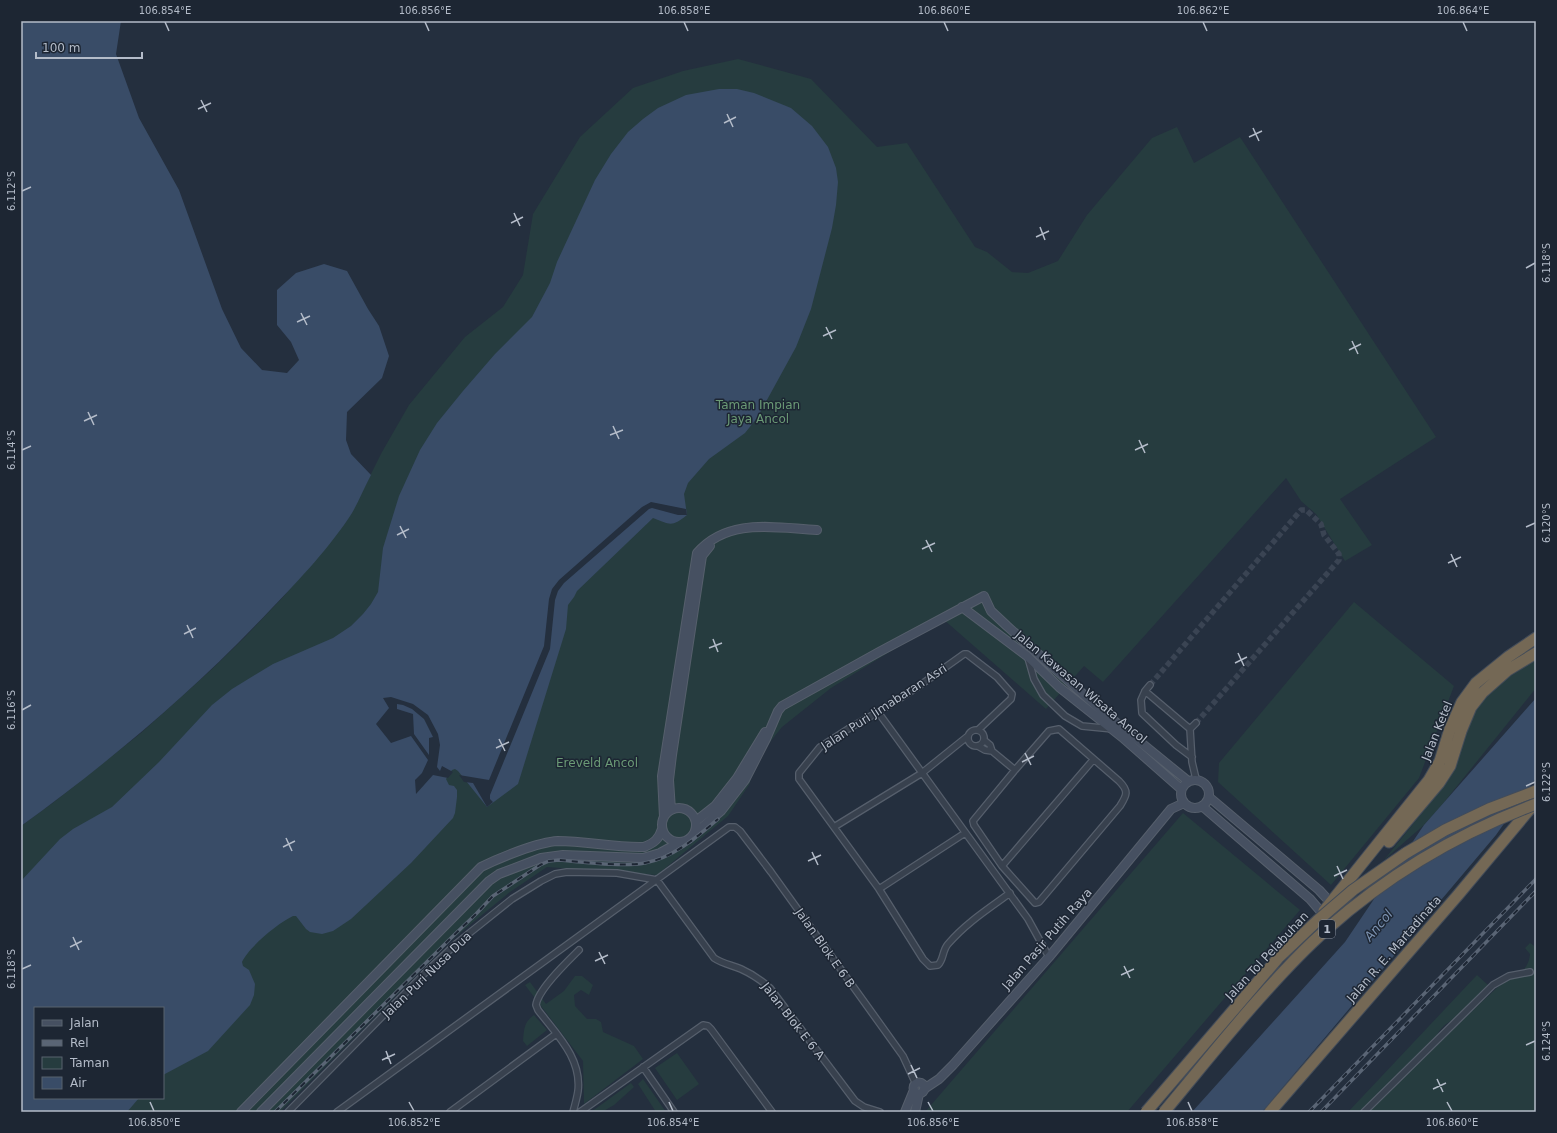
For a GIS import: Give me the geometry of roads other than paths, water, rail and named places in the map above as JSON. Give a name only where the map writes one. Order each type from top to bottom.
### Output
[{"type":"highway","name":"Jalan Ketel","points":[[1334,904],[1429,780],[1440,762],[1450,729],[1462,702],[1476,683],[1488,672],[1536,638]]},
{"type":"highway","name":"Jalan Ketel","points":[[1334,904],[1439,783],[1450,766],[1460,731],[1471,707],[1482,693],[1508,670],[1536,653]]},
{"type":"highway","points":[[1488,672],[1496,680]]},
{"type":"highway","name":"Jalan Tol Pelabuhan","points":[[1148,1112],[1280,957],[1317,921],[1353,890],[1406,853],[1445,830],[1489,809],[1536,790]]},
{"type":"highway","name":"Jalan Tol Pelabuhan","points":[[1165,1112],[1217,1047],[1277,979],[1332,924],[1391,878],[1424,856],[1456,838],[1536,803]]},
{"type":"highway","name":"Jalan R. E. Martadinata","points":[[1270,1112],[1536,803]]},
{"type":"highway","points":[[1165,1112],[1251,1012],[1334,904]]},
{"type":"highway","points":[[1148,1112],[1325,915]]},
{"type":"street","points":[[241,1112],[481,867],[493,861],[556,841],[644,847],[653,843],[659,837],[664,817],[662,776],[697,553],[704,544],[716,536],[743,528],[762,527],[818,533],[743,533],[719,541],[707,548],[702,556],[669,780],[671,810]]},
{"type":"street","name":"Jalan Kawasan Wisata Ancol","points":[[1181,789],[1113,730],[1059,687],[1027,656],[962,607],[984,596],[991,612],[1102,711],[1192,780]]},
{"type":"street","points":[[662,829],[669,839],[676,842],[686,841],[720,811],[745,780],[778,710],[782,706],[962,607]]},
{"type":"street","points":[[998,634],[1006,626]]},
{"type":"street","name":"Jalan Puri Jimabaran Asri","points":[[978,730],[1011,699],[1011,692],[997,677],[967,654],[964,654],[919,686],[820,747],[799,772],[800,781],[879,889],[923,959],[930,966],[938,965],[942,959],[943,950],[964,926],[1010,893]]},
{"type":"street","points":[[1027,656],[1034,679],[1040,691],[1065,716],[1082,726],[1113,730]]},
{"type":"street","points":[[1150,685],[1140,700],[1142,713],[1176,745],[1192,757]]},
{"type":"street","points":[[1145,691],[1190,729],[1192,780]]},
{"type":"street","points":[[878,712],[1028,918],[1049,957]]},
{"type":"street","points":[[696,822],[715,806],[737,778],[761,737],[774,720]]},
{"type":"street","points":[[1190,729],[1196,723]]},
{"type":"street","points":[[1058,729],[1125,788],[1127,792],[1120,806],[1039,902],[1034,903],[1002,866],[974,825],[973,821],[1015,770],[1049,731],[1058,729]]},
{"type":"street","points":[[834,827],[922,773],[968,736],[972,731],[978,730],[984,734],[984,740],[978,746]]},
{"type":"street","points":[[968,736],[969,742],[972,745],[992,751],[1015,770]]},
{"type":"street","points":[[984,740],[990,745],[992,751]]},
{"type":"street","points":[[1002,866],[1093,760]]},
{"type":"street","points":[[1192,780],[1206,784],[1209,797],[1202,806],[1192,808],[1184,803],[1181,796],[1181,789],[1192,780]]},
{"type":"street","points":[[1209,797],[1334,904]]},
{"type":"street","name":"Jalan Pasir Putih Raya","points":[[918,1089],[939,1079],[953,1065],[1049,957],[1171,810],[1184,803]]},
{"type":"street","points":[[1202,806],[1310,899],[1325,915]]},
{"type":"street","points":[[664,817],[671,810],[681,808],[688,811],[694,816],[696,822],[694,834]]},
{"type":"street","name":"Jalan Blok E 6 B","points":[[657,880],[723,830],[729,827],[735,827],[740,831],[771,872],[902,1056],[918,1089]]},
{"type":"street","points":[[879,889],[965,833]]},
{"type":"street","points":[[261,1112],[489,881],[499,874],[552,856],[563,855],[643,858],[660,853],[680,842]]},
{"type":"street","name":"Jalan Puri Nusa Dua","points":[[288,1112],[427,971],[457,943],[512,899],[555,874],[567,872],[617,873],[657,880]]},
{"type":"street","points":[[341,1111],[622,903],[657,880]]},
{"type":"street","name":"Jalan Blok E 6 A","points":[[657,880],[714,958],[741,969],[760,979],[770,988],[855,1101],[880,1112]]},
{"type":"street","points":[[426,924],[436,934]]},
{"type":"street","points":[[573,1112],[578,1090],[577,1073],[574,1060],[569,1050],[538,1010],[536,1002],[540,993],[580,950]]},
{"type":"street","points":[[1364,1112],[1493,985],[1509,976],[1530,972]]},
{"type":"street","points":[[580,1112],[703,1025],[708,1026],[711,1029],[772,1112]]},
{"type":"street","points":[[450,1112],[556,1034]]},
{"type":"street","points":[[643,1067],[674,1112]]},
{"type":"street","points":[[905,1112],[918,1089]]},
{"type":"street","points":[[915,1112],[918,1089]]},
{"type":"water","points":[[21,21],[121,21],[116,54],[139,118],[179,190],[222,309],[241,348],[262,370],[287,373],[299,360],[291,342],[277,325],[277,290],[296,273],[324,264],[347,271],[379,326],[389,356],[382,378],[347,412],[346,440],[351,454],[371,475],[352,513],[325,550],[243,638],[183,695],[88,776],[21,826]]},
{"type":"water","points":[[719,89],[737,89],[754,93],[791,108],[812,126],[828,147],[836,168],[838,182],[832,228],[811,309],[796,347],[757,418],[745,433],[709,459],[688,483],[684,494],[687,515],[677,522],[670,524],[653,518],[577,591],[568,605],[566,629],[518,784],[487,807],[458,771],[455,769],[452,770],[446,779],[449,785],[454,786],[457,790],[455,813],[453,818],[411,863],[351,919],[333,931],[322,934],[310,932],[296,916],[293,916],[264,936],[251,949],[242,962],[243,966],[249,970],[255,984],[254,995],[250,1005],[208,1051],[164,1074],[164,1007],[34,1007],[34,1099],[138,1099],[127,1112],[21,1112],[21,881],[60,839],[73,829],[112,807],[159,762],[212,705],[232,689],[273,664],[333,638],[351,626],[363,614],[378,592],[383,548],[399,496],[420,450],[437,423],[463,391],[495,354],[532,317],[550,283],[557,262],[595,180],[611,154],[628,132],[643,119],[658,108],[686,95]]},
{"type":"water","name":"Ancol","points":[[1536,698],[1536,778],[1496,835],[1262,1112],[1192,1112],[1345,942],[1424,825]]},
{"type":"tunnel","points":[[1150,685],[1301,510],[1306,510],[1321,524],[1324,535],[1339,554],[1339,560],[1196,723]]},
{"type":"railway","points":[[275,1112],[493,896],[540,865],[549,861],[559,860],[602,864],[635,864],[645,863],[665,857],[684,846],[718,819]]},
{"type":"railway","points":[[1309,1112],[1536,879]]},
{"type":"railway","points":[[1321,1112],[1536,891]]},
{"type":"park label","name":"Taman Impian Jaya Ancol","points":[[758,412]]},
{"type":"park label","name":"Ereveld Ancol","points":[[597,763]]}]
